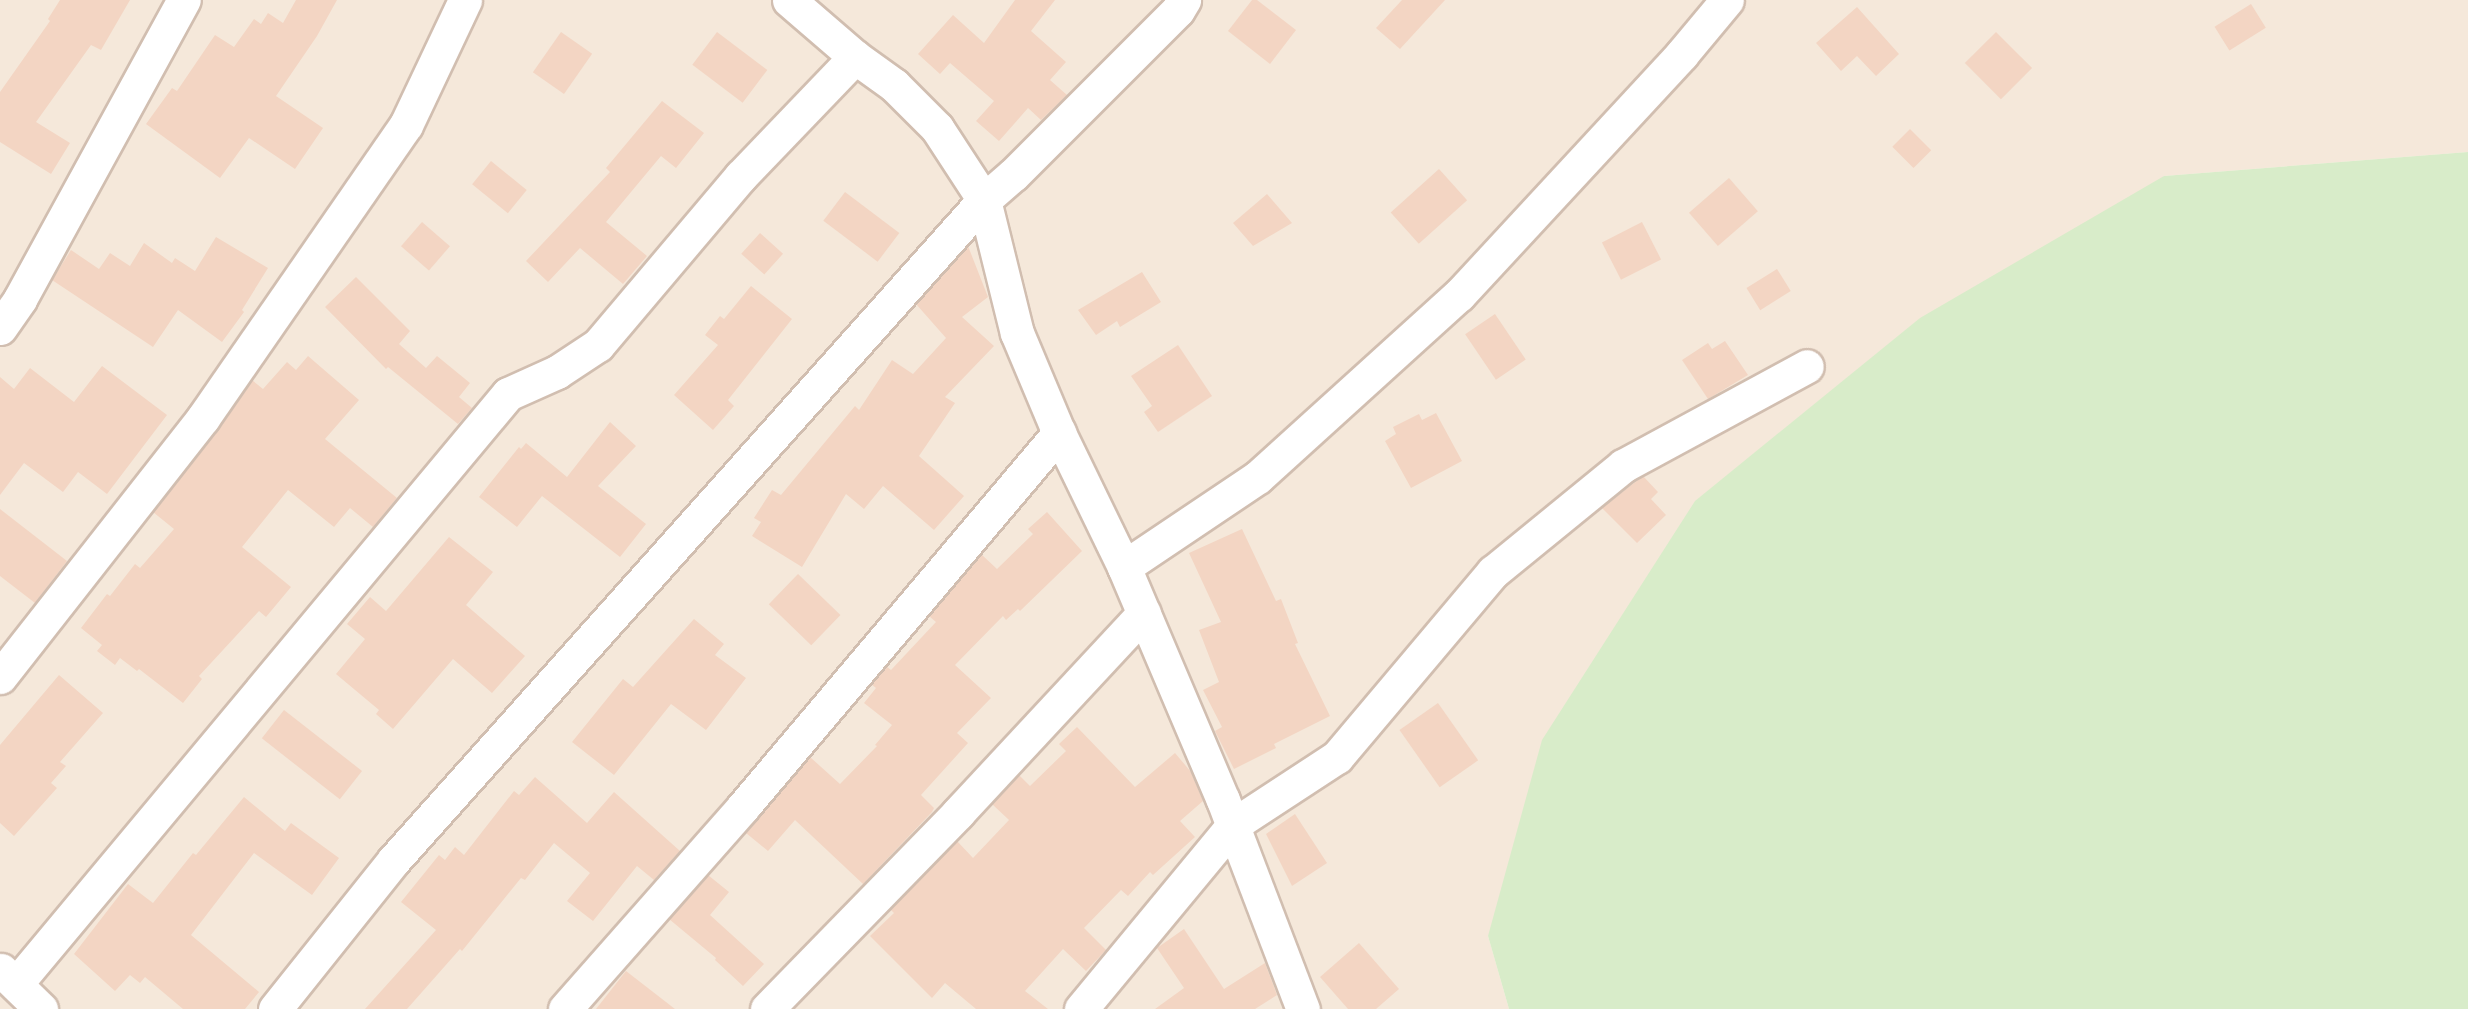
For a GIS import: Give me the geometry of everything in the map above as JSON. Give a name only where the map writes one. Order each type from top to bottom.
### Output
[{"type":"street","points":[[0,328],[20,299],[184,0]]},
{"type":"street","points":[[0,677],[203,418],[406,125],[465,0]]},
{"type":"street","points":[[789,0],[855,57],[894,85],[937,128],[984,200],[1017,333],[1059,434],[1144,613],[1233,825],[1303,1009]]},
{"type":"street","points":[[274,1009],[394,860],[984,200],[1178,10],[1184,0]]},
{"type":"street","points":[[1124,567],[1258,477],[1459,295],[1682,54],[1726,0]]},
{"type":"street","points":[[40,1009],[8,976],[508,394],[557,372],[598,345],[741,176],[855,57]]},
{"type":"street","points":[[1081,1009],[1233,825],[1337,757],[1492,572],[1623,465],[1808,366]]},
{"type":"street","points":[[565,1009],[743,807],[1059,434]]},
{"type":"street","points":[[767,1009],[958,813],[1144,613]]},
{"type":"shaded area","points":[[0,0],[2468,0],[2468,152],[2164,176],[1488,936],[1509,1009],[0,1009]]},
{"type":"green space","points":[[2468,152],[2468,1009],[1509,1009],[1488,936],[1542,740],[1695,501],[1920,318],[2164,176]]},
{"type":"building","points":[[60,0],[130,0],[101,50],[91,45],[36,122],[70,143],[51,174],[0,142],[0,92],[50,21],[48,19]]},
{"type":"building","points":[[296,0],[337,0],[317,36],[276,96],[323,128],[295,169],[249,138],[220,178],[146,124],[172,88],[177,91],[215,35],[234,47],[254,19],[261,24],[268,13],[283,23]]},
{"type":"building","points":[[1015,0],[1055,0],[1031,31],[1066,62],[1050,80],[1067,95],[1041,120],[1028,108],[999,141],[976,121],[994,101],[950,63],[940,74],[918,54],[953,15],[984,43]]},
{"type":"building","points":[[1252,0],[1257,0],[1296,30],[1270,64],[1228,31]]},
{"type":"building","points":[[1402,0],[1445,0],[1400,49],[1376,28]]},
{"type":"building","points":[[2251,4],[2266,28],[2229,51],[2215,27]]},
{"type":"building","points":[[1857,7],[1899,54],[1876,76],[1857,56],[1841,71],[1816,43]]},
{"type":"building","points":[[561,32],[592,54],[564,94],[533,72]]},
{"type":"building","points":[[717,32],[767,70],[743,103],[692,65]]},
{"type":"building","points":[[1996,32],[2032,68],[2001,99],[1965,63]]},
{"type":"building","points":[[662,101],[704,133],[676,168],[661,156],[606,222],[647,256],[623,284],[580,248],[548,282],[526,261],[610,172],[606,168]]},
{"type":"building","points":[[1910,129],[1931,150],[1914,168],[1892,147]]},
{"type":"building","points":[[491,161],[527,190],[508,213],[472,184]]},
{"type":"building","points":[[1439,169],[1467,200],[1419,244],[1391,212]]},
{"type":"building","points":[[1729,178],[1758,211],[1718,246],[1689,213]]},
{"type":"building","points":[[845,192],[899,233],[878,262],[823,221]]},
{"type":"building","points":[[1267,194],[1292,223],[1253,246],[1233,223]]},
{"type":"building","points":[[422,222],[450,246],[429,270],[401,246]]},
{"type":"building","points":[[1642,222],[1661,259],[1621,280],[1602,242]]},
{"type":"building","points":[[760,233],[783,254],[764,275],[741,254]]},
{"type":"building","points":[[216,237],[268,268],[242,310],[244,312],[222,342],[178,310],[153,347],[52,280],[71,250],[99,269],[110,253],[130,266],[144,243],[172,263],[175,258],[195,271]]},
{"type":"building","points":[[968,246],[988,297],[962,317],[994,346],[945,397],[955,403],[919,456],[964,496],[934,530],[883,486],[864,509],[846,494],[802,567],[752,536],[761,522],[754,518],[772,490],[781,495],[855,406],[859,410],[892,360],[913,374],[946,338],[916,304]]},
{"type":"building","points":[[1777,269],[1791,291],[1760,310],[1746,288]]},
{"type":"building","points":[[1142,272],[1161,302],[1120,327],[1117,321],[1096,335],[1078,310]]},
{"type":"building","points":[[356,277],[410,331],[399,344],[426,368],[437,356],[470,383],[459,397],[472,408],[458,424],[388,367],[386,369],[325,307]]},
{"type":"building","points":[[751,286],[792,319],[728,400],[734,406],[713,430],[674,395],[718,345],[705,335],[720,316],[724,319]]},
{"type":"building","points":[[1495,314],[1526,360],[1496,380],[1465,334]]},
{"type":"building","points":[[1725,341],[1748,375],[1708,399],[1682,360],[1708,343],[1712,349]]},
{"type":"building","points":[[1178,345],[1212,396],[1158,432],[1144,412],[1152,406],[1131,376]]},
{"type":"building","points":[[308,356],[359,400],[325,439],[397,498],[373,527],[350,508],[334,527],[288,490],[242,547],[291,587],[266,617],[259,611],[199,676],[202,679],[183,703],[139,669],[137,671],[120,658],[115,665],[97,651],[102,645],[81,628],[107,594],[110,596],[135,564],[140,568],[174,529],[153,512],[218,430],[252,380],[263,389],[287,362],[296,370]]},
{"type":"building","points":[[102,366],[167,415],[107,494],[78,472],[63,492],[24,463],[0,495],[0,377],[14,389],[30,368],[74,402]]},
{"type":"building","points":[[1436,413],[1462,461],[1411,488],[1385,441],[1396,434],[1393,427],[1419,414],[1422,420]]},
{"type":"building","points":[[610,422],[636,446],[598,486],[646,524],[620,557],[542,496],[517,527],[479,497],[519,447],[521,449],[526,443],[567,477]]},
{"type":"building","points":[[1643,476],[1658,492],[1651,499],[1666,515],[1637,543],[1602,508]]},
{"type":"building","points":[[0,509],[67,561],[35,603],[0,576]]},
{"type":"building","points":[[1047,512],[1082,551],[1020,611],[1018,609],[1006,620],[1003,616],[955,665],[991,698],[957,733],[968,743],[921,795],[934,808],[932,812],[863,884],[795,820],[768,851],[746,833],[810,757],[840,784],[877,746],[875,745],[892,725],[864,703],[876,688],[871,684],[886,666],[891,670],[936,622],[929,616],[981,554],[997,569],[1033,534],[1028,529]]},
{"type":"building","points":[[1242,529],[1276,601],[1281,599],[1298,643],[1295,644],[1330,716],[1274,744],[1276,748],[1234,769],[1215,731],[1222,727],[1203,690],[1219,682],[1199,630],[1221,622],[1189,553]]},
{"type":"building","points":[[449,537],[493,572],[466,605],[525,656],[492,693],[453,659],[393,729],[376,714],[379,710],[336,674],[365,639],[347,624],[370,597],[386,611]]},
{"type":"building","points":[[798,574],[840,615],[811,645],[769,604]]},
{"type":"building","points":[[694,619],[724,644],[715,655],[746,678],[706,730],[671,704],[614,775],[572,742],[623,679],[633,687]]},
{"type":"building","points":[[59,675],[103,713],[60,762],[66,766],[51,783],[57,788],[14,836],[0,823],[0,745]]},
{"type":"building","points":[[1438,703],[1478,760],[1440,787],[1399,730]]},
{"type":"building","points":[[284,710],[362,771],[340,799],[262,738]]},
{"type":"building","points":[[1077,727],[1135,787],[1175,753],[1191,772],[1203,801],[1180,821],[1195,837],[1153,875],[1150,872],[1128,896],[1121,890],[1084,928],[1106,950],[1086,971],[1063,949],[1025,991],[1048,1009],[976,1009],[945,983],[932,998],[870,936],[894,913],[890,909],[957,841],[973,858],[1009,820],[992,804],[1019,775],[1030,786],[1066,751],[1059,744]]},
{"type":"building","points":[[535,777],[587,823],[614,792],[680,851],[654,880],[637,866],[593,921],[567,901],[590,873],[554,843],[525,880],[521,878],[462,951],[460,949],[407,1009],[365,1009],[436,930],[401,902],[439,855],[445,860],[455,847],[464,855],[514,791],[519,795]]},
{"type":"building","points":[[244,797],[285,831],[291,823],[339,858],[312,895],[254,853],[191,935],[259,992],[245,1009],[183,1009],[145,977],[140,983],[130,975],[115,991],[74,954],[128,884],[153,903],[193,853],[196,855]]},
{"type":"building","points":[[1295,814],[1327,863],[1292,886],[1266,834]]},
{"type":"building","points":[[708,875],[729,892],[710,915],[764,964],[743,986],[715,960],[716,958],[669,919]]},
{"type":"building","points":[[1184,929],[1224,989],[1265,963],[1277,995],[1255,1009],[1155,1009],[1184,988],[1157,948]]},
{"type":"building","points":[[1359,943],[1399,989],[1376,1009],[1348,1009],[1320,977]]},
{"type":"building","points":[[626,971],[675,1009],[596,1009]]}]
